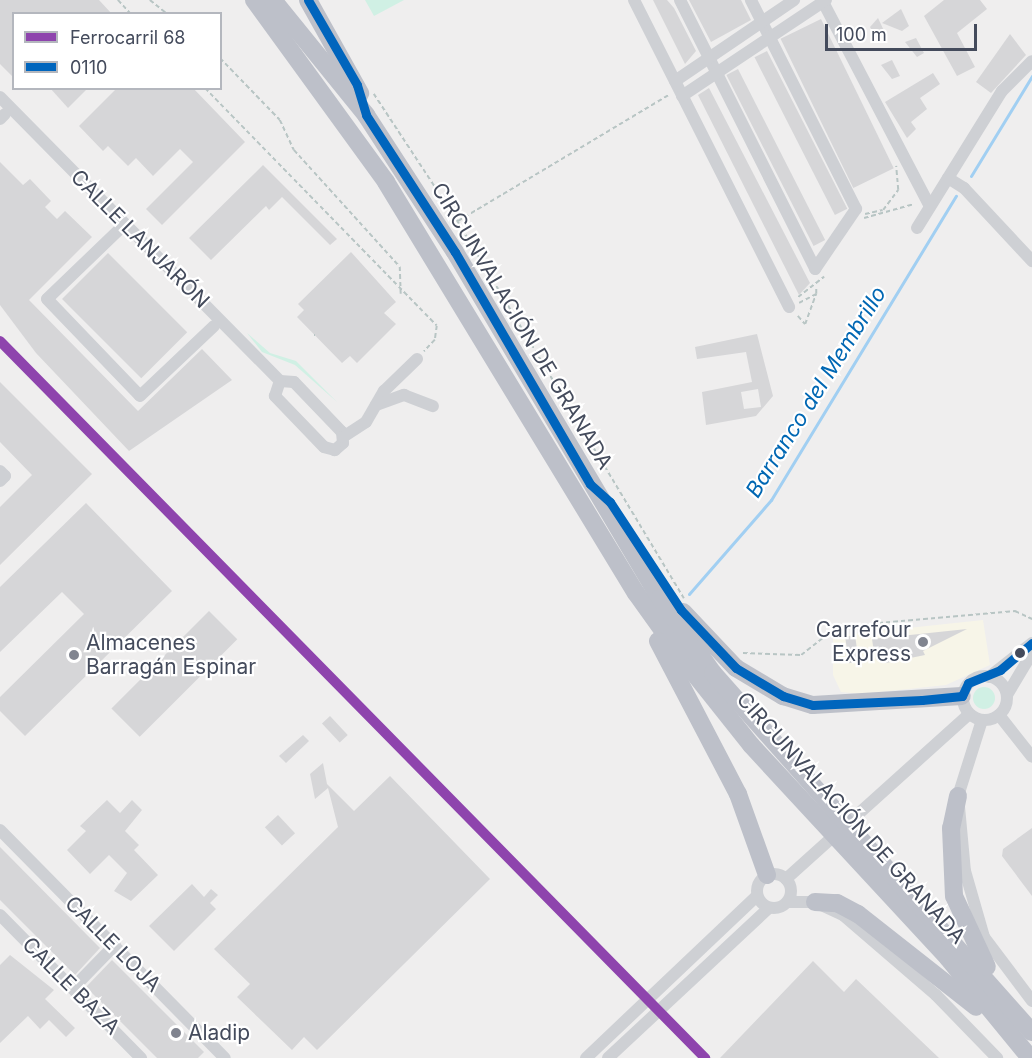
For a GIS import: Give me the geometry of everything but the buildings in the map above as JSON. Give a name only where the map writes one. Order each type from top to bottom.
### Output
[{"type":"highway","points":[[241,0],[280,44],[299,56]]},
{"type":"highway","name":"CIRCUNVALACIÓN DE GRANADA","points":[[254,0],[299,56],[420,235],[636,593],[751,745],[1028,1046]]},
{"type":"highway","name":"CIRCUNVALACIÓN DE GRANADA","points":[[273,0],[331,68],[366,115],[455,252],[590,484],[660,598],[740,708],[995,988],[1028,1046]]},
{"type":"highway","points":[[286,0],[323,49],[331,68]]},
{"type":"highway","points":[[308,0],[357,85],[366,115]]},
{"type":"highway","points":[[590,484],[610,502],[681,610],[736,668],[758,683],[813,705],[962,696]]},
{"type":"highway","points":[[636,593],[738,794],[767,875]]},
{"type":"highway","points":[[958,796],[951,828],[954,896],[995,988]]},
{"type":"highway","points":[[815,902],[837,903],[884,932],[944,976],[1005,1038],[1028,1046]]},
{"type":"street","points":[[634,0],[789,307]]},
{"type":"street","points":[[680,0],[815,269],[854,212],[751,0]]},
{"type":"street","points":[[678,89],[709,58],[794,0]]},
{"type":"street","points":[[678,89],[717,74],[824,1],[926,208]]},
{"type":"street","points":[[917,228],[926,208],[948,178],[1002,91],[1032,61]]},
{"type":"street","name":"CALLE LANJARÓN","points":[[0,97],[214,326],[277,383],[294,382],[342,437],[335,450],[324,447],[275,396],[277,383]]},
{"type":"street","name":"CALLE LANJARÓN","points":[[2,114],[122,226],[277,383]]},
{"type":"street","points":[[948,178],[964,188],[1032,261]]},
{"type":"street","name":"CALLE LANJARÓN","points":[[122,226],[47,300],[140,396],[214,326]]},
{"type":"street","points":[[342,437],[366,422],[376,405],[417,359]]},
{"type":"street","points":[[376,405],[404,395],[433,406]]},
{"type":"street","points":[[0,471],[6,476],[0,482]]},
{"type":"street","points":[[999,715],[982,720],[969,714],[962,696],[968,683],[989,676],[1032,643]]},
{"type":"street","points":[[999,715],[1007,695],[1032,653]]},
{"type":"street","points":[[989,676],[1007,695]]},
{"type":"street","points":[[786,879],[969,714]]},
{"type":"street","points":[[999,715],[1032,757]]},
{"type":"street","points":[[982,720],[958,796],[961,847],[976,917],[998,960],[1032,1001]]},
{"type":"street","name":"CALLE LOJA","points":[[2,837],[115,945],[220,1056]]},
{"type":"street","points":[[586,1058],[757,896],[767,875],[786,879]]},
{"type":"street","points":[[786,879],[788,902]]},
{"type":"street","points":[[757,896],[769,908]]},
{"type":"street","points":[[608,1058],[769,908],[788,902],[815,902],[843,915],[880,945],[997,1058]]},
{"type":"street","name":"CALLE BAZA","points":[[0,915],[141,1058]]},
{"type":"street","points":[[73,988],[115,945]]},
{"type":"path","points":[[118,0],[129,12]]},
{"type":"path","points":[[150,0],[165,12]]},
{"type":"path","points":[[222,60],[280,120],[294,150],[400,267],[400,295]]},
{"type":"path","points":[[369,86],[458,222],[668,578],[688,603]]},
{"type":"path","points":[[458,222],[678,89]]},
{"type":"path","points":[[207,90],[400,295],[436,326],[435,339],[417,359]]},
{"type":"path","points":[[854,212],[883,210],[898,190],[894,173],[901,158]]},
{"type":"path","points":[[917,202],[926,208]]},
{"type":"path","points":[[816,287],[816,294],[806,324],[789,307],[816,294]]},
{"type":"path","points":[[735,652],[801,655],[834,629],[856,626],[1015,611],[1032,620]]},
{"type":"shaded area","points":[[983,620],[990,665],[946,685],[861,694],[841,692],[833,675],[833,636]]},
{"type":"green space","points":[[365,0],[404,0],[374,16]]},
{"type":"green space","points":[[247,333],[270,353],[296,361],[337,402],[295,365],[262,352]]},
{"type":"green space","points":[[984,687],[992,690],[995,698],[992,706],[984,709],[976,706],[973,698],[976,690]]},
{"type":"waterway","name":"Barranco del Membrillo","points":[[971,176],[1032,76]]},
{"type":"waterway","name":"Barranco del Membrillo","points":[[689,594],[771,500],[956,196]]},
{"type":"rail line","name":"68","points":[[0,341],[705,1058]]},
{"type":"transit line","name":"0110","points":[[308,0],[357,85],[366,115],[455,252],[590,484],[610,502],[681,610],[736,668],[783,696],[813,705],[922,700],[962,696],[968,683],[1000,670],[1032,643]]},
{"type":"place","name":"Carrefour Express","points":[[923,642]]},
{"type":"place","name":"Almacenes Barragán Espinar","points":[[74,655]]},
{"type":"place","name":"Aladip","points":[[176,1033]]}]
